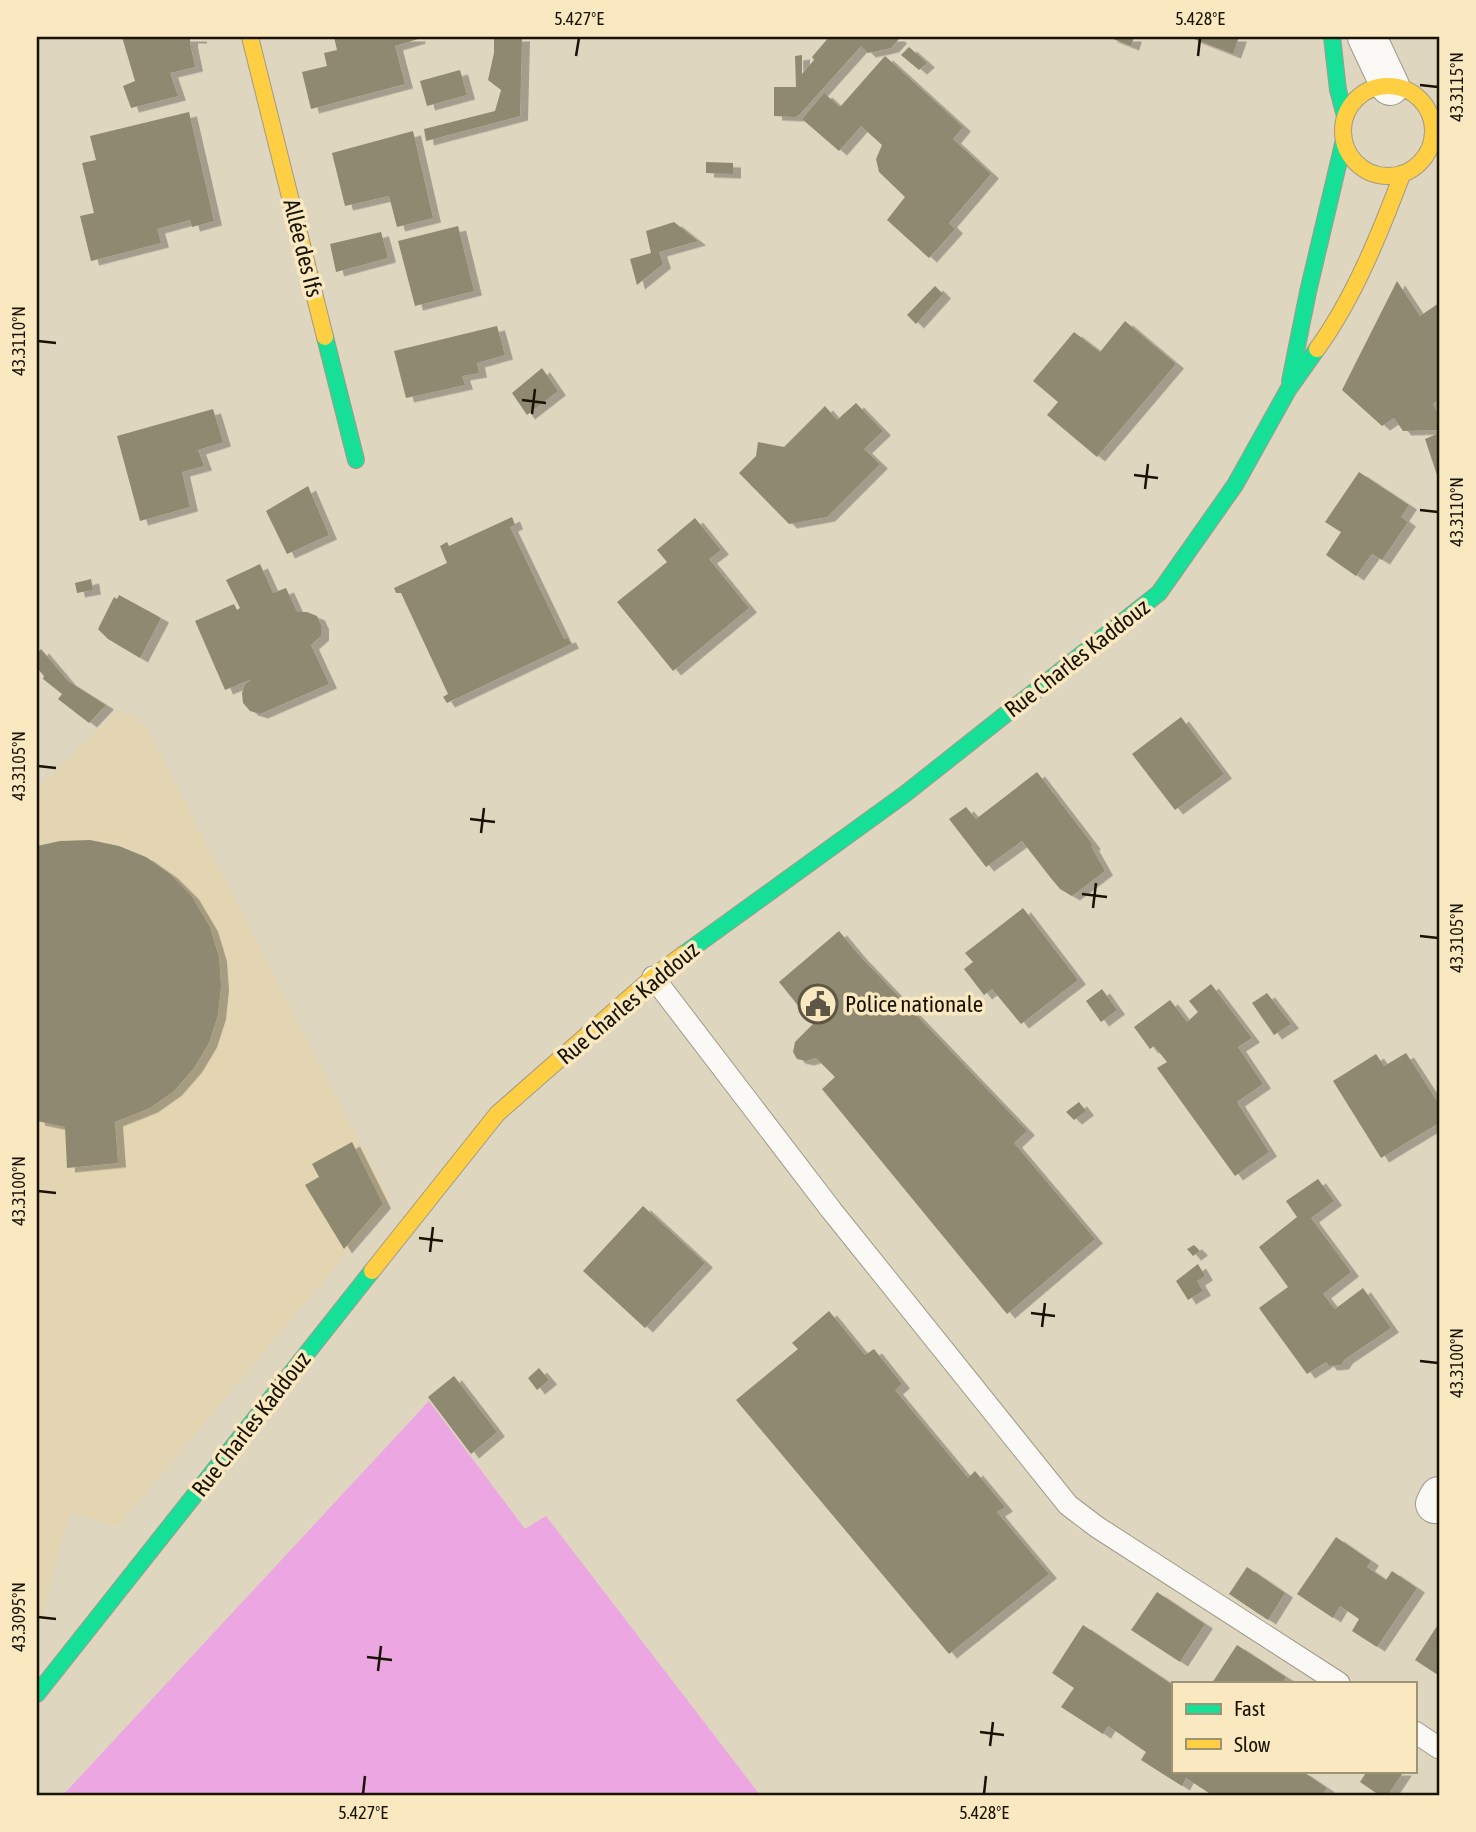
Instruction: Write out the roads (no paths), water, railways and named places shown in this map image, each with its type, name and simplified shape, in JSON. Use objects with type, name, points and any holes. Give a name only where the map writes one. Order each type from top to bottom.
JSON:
[{"type":"street","name":"Allée des Ifs","points":[[250,37],[356,460]]},
{"type":"street","points":[[1332,37],[1338,90],[1345,116]]},
{"type":"street","points":[[1367,37],[1404,92],[1429,111],[1433,127],[1431,156],[1402,174],[1384,177],[1366,172],[1352,160],[1343,144],[1342,129],[1352,103],[1363,93],[1376,88],[1404,92],[1439,99]]},
{"type":"street","name":"Rue Charles Kaddouz","points":[[1288,390],[1299,323],[1329,211],[1343,144]]},
{"type":"street","name":"Rue Charles Kaddouz","points":[[37,1694],[497,1114],[653,977],[905,794],[1159,593],[1235,485],[1288,390],[1331,330],[1381,228],[1402,174]]},
{"type":"lane","points":[[653,977],[832,1211],[1068,1505],[1097,1527],[1337,1682]]},
{"type":"lane","points":[[1416,1733],[1439,1748]]},
{"type":"place","name":"Police nationale","points":[[818,1004]]}]
